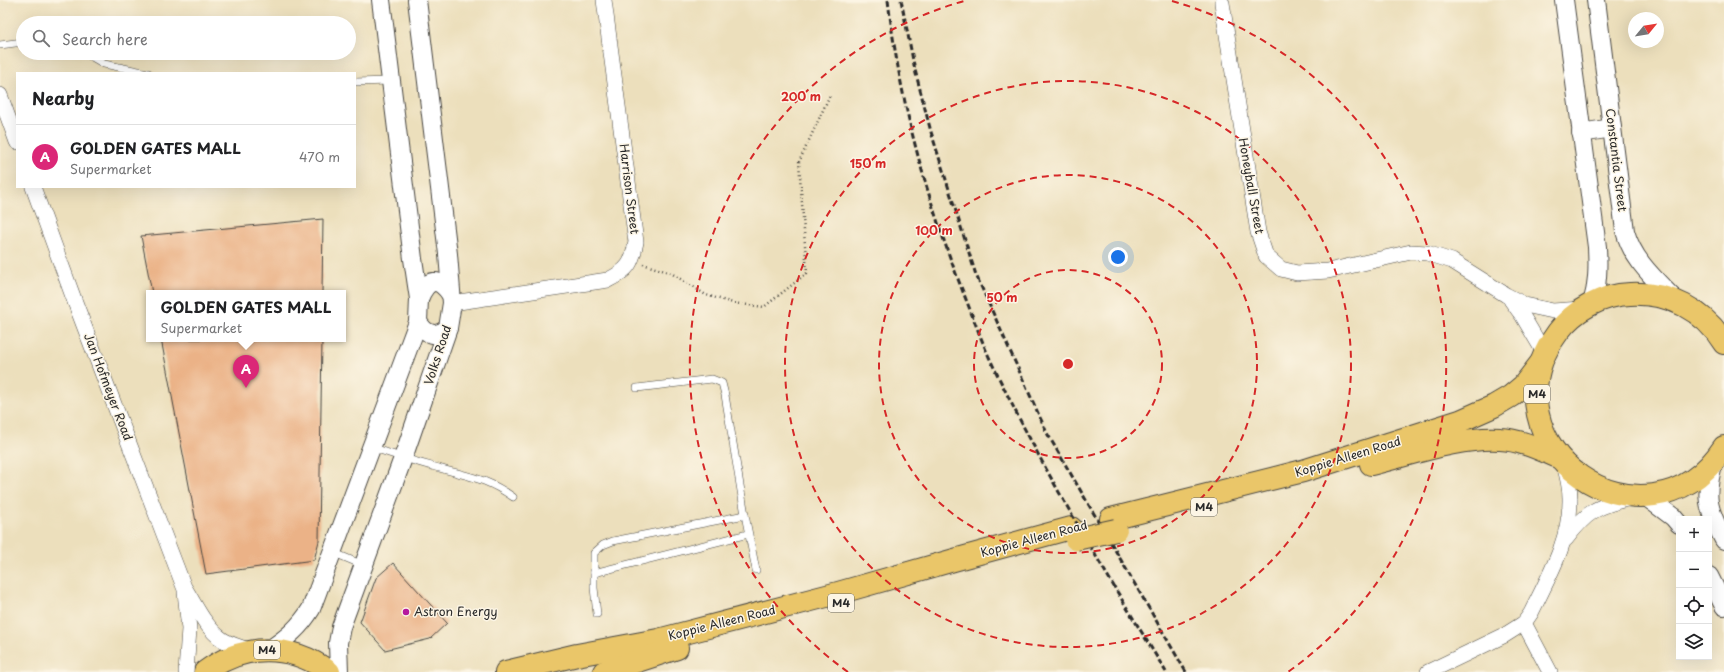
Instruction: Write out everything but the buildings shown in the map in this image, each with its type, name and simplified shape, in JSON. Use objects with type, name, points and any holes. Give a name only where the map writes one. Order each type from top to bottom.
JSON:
[{"type":"main road","name":"M4","points":[[1719,454],[1705,470],[1683,485],[1658,494],[1642,496],[1626,495],[1601,489],[1578,476],[1561,461],[1544,432],[1538,411],[1536,390],[1543,358],[1561,328],[1588,306],[1614,296],[1643,293],[1660,296],[1677,302],[1716,324],[1724,343]]},
{"type":"main road","name":"Koppie Alleen Road","points":[[1113,525],[1303,471],[1460,421],[1494,406],[1511,396],[1523,386],[1543,358]]},
{"type":"main road","name":"Koppie Alleen Road","points":[[506,672],[606,664],[658,640],[838,594],[954,560],[1113,525],[1464,441],[1500,438],[1526,444],[1561,461]]},
{"type":"main road","name":"M4","points":[[205,672],[225,659],[260,650],[285,651],[315,662],[329,672]]},
{"type":"street","points":[[260,650],[292,634],[311,609],[418,322],[419,299],[381,0]]},
{"type":"street","name":"Volks Road","points":[[339,672],[337,658],[341,627],[365,566],[448,328],[452,299],[417,0]]},
{"type":"street","name":"Harrison Street","points":[[604,0],[636,242],[632,260]]},
{"type":"street","points":[[1564,0],[1598,271],[1597,288],[1588,306]]},
{"type":"street","name":"Constantia Street","points":[[1596,0],[1625,231],[1628,243],[1642,266],[1677,302]]},
{"type":"street","name":"Honeyball Street","points":[[1222,3],[1258,232],[1266,256],[1281,269],[1297,273],[1328,271],[1411,252],[1427,253],[1452,261],[1506,295],[1538,309],[1553,311],[1588,306]]},
{"type":"street","points":[[0,95],[16,139]]},
{"type":"street","points":[[1581,133],[1612,128]]},
{"type":"street","name":"Jan Hofmeyer Road","points":[[33,188],[75,302],[184,587],[211,630],[222,639],[233,645],[260,650]]},
{"type":"street","points":[[419,299],[423,290],[432,282],[438,282],[444,285],[452,299],[608,280],[622,273],[632,260]]},
{"type":"street","name":"Honeyball Street","points":[[1506,295],[1522,315],[1543,358]]},
{"type":"street","points":[[418,322],[426,332],[435,335],[442,333],[448,328]]},
{"type":"street","points":[[1719,454],[1708,487],[1708,503],[1715,523],[1724,540]]},
{"type":"street","points":[[1428,672],[1505,635],[1524,623],[1531,613],[1563,543],[1569,516],[1570,497],[1561,461]]},
{"type":"street","points":[[1563,543],[1582,519],[1593,511],[1620,500],[1642,496],[1665,510],[1676,521]]},
{"type":"street","points":[[1712,582],[1724,606]]},
{"type":"street","name":"Jan Hofmeyer Road","points":[[184,587],[189,629],[186,672]]},
{"type":"street","points":[[1524,623],[1550,672]]},
{"type":"lane","points":[[0,45],[16,43]]},
{"type":"lane","points":[[97,60],[104,64],[143,72]]},
{"type":"lane","points":[[356,82],[391,82]]},
{"type":"lane","points":[[637,388],[712,379],[722,383],[734,444],[748,534],[756,570]]},
{"type":"lane","points":[[371,447],[403,458],[476,477],[497,486],[513,497]]},
{"type":"lane","points":[[597,614],[594,553],[603,546],[614,541],[745,515]]},
{"type":"lane","points":[[594,573],[748,534]]},
{"type":"lane","points":[[332,552],[365,566]]},
{"type":"path","points":[[632,260],[671,273],[706,295],[733,303],[764,306],[807,273],[799,162],[830,95]]},
{"type":"railway","points":[[888,0],[900,77],[917,154],[940,229],[983,343],[1029,438],[1073,517],[1166,672]]},
{"type":"railway","points":[[901,0],[915,70],[931,132],[976,275],[1047,433],[1186,672]]},
{"type":"place","name":"GOLDEN GATES MALL","points":[[246,388]]},
{"type":"place","name":"Astron Energy","points":[[406,612]]}]
